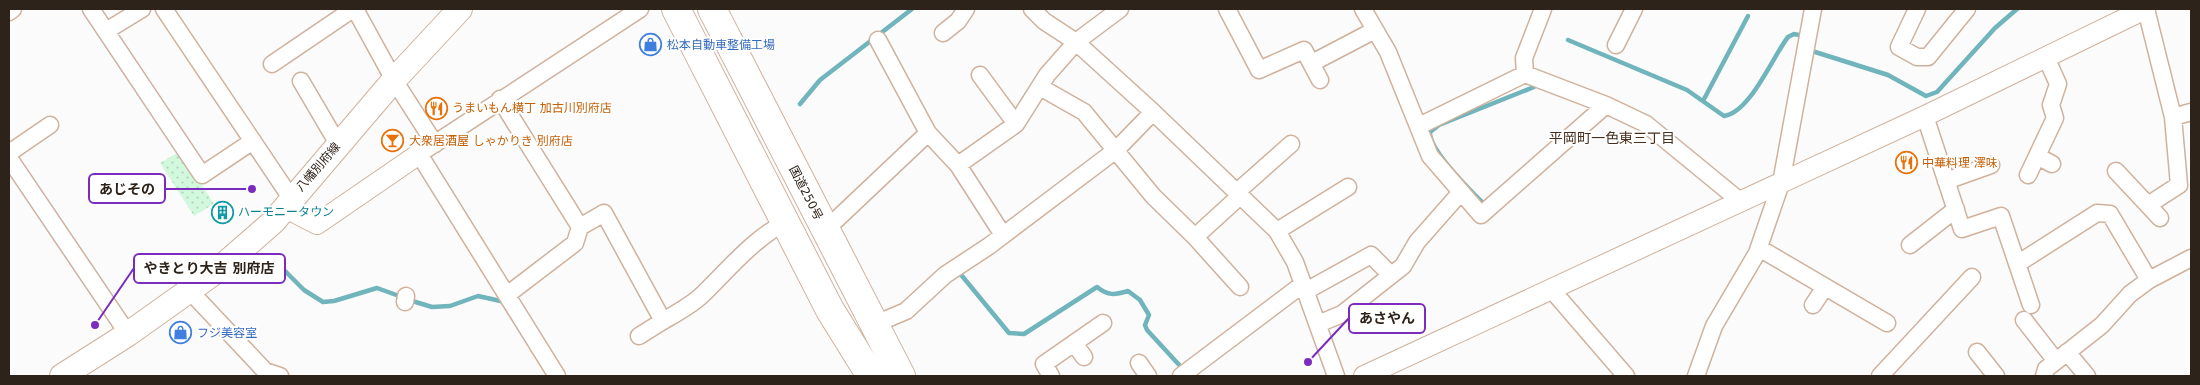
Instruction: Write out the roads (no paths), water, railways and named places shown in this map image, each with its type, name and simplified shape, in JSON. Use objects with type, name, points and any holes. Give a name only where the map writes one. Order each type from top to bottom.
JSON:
[{"type":"highway","points":[[676,9],[830,310],[872,376]]},
{"type":"highway","name":"国道250号","points":[[690,9],[764,131],[901,376]]},
{"type":"highway","name":"国道250号","points":[[712,9],[764,131],[879,376]]},
{"type":"main road","name":"八幡別府線","points":[[62,376],[128,334],[218,270],[288,203],[394,80],[460,9]]},
{"type":"street","points":[[91,9],[202,175],[253,141]]},
{"type":"street","points":[[106,31],[142,9]]},
{"type":"street","points":[[164,9],[253,141],[288,203],[317,224],[500,99],[640,9]]},
{"type":"street","points":[[272,64],[354,9],[394,80],[427,149],[507,295],[557,376]]},
{"type":"street","points":[[1032,9],[1044,20],[1076,42],[1240,193],[1277,231],[1296,262],[1336,376]]},
{"type":"street","points":[[958,165],[1016,124],[1040,86],[1076,42],[1120,9]]},
{"type":"street","points":[[1227,9],[1259,70],[1304,50],[1320,80]]},
{"type":"street","points":[[1363,9],[1388,52],[1430,156],[1481,215],[1606,105]]},
{"type":"street","points":[[1525,74],[1524,58],[1544,9]]},
{"type":"street","points":[[1616,45],[1634,9]]},
{"type":"street","points":[[1696,376],[1714,326],[1759,248],[1782,183],[1813,9]]},
{"type":"street","points":[[1918,9],[1899,47],[1917,57],[1928,57],[1967,9]]},
{"type":"street","points":[[1364,376],[1925,116],[2146,9],[2173,117],[2179,185],[2148,205]]},
{"type":"street","points":[[943,33],[964,19]]},
{"type":"street","points":[[1312,63],[1375,30]]},
{"type":"street","points":[[878,40],[928,133],[958,165],[1003,235]]},
{"type":"street","points":[[2028,175],[2055,118],[2051,105],[2058,84],[2046,57]]},
{"type":"street","points":[[1419,126],[1525,74],[1606,105],[1646,124],[1740,201]]},
{"type":"street","points":[[980,75],[1016,124]]},
{"type":"street","points":[[301,81],[338,144]]},
{"type":"street","points":[[1040,86],[1084,112],[1158,202],[1195,237],[1240,287]]},
{"type":"street","points":[[500,99],[580,227]]},
{"type":"street","points":[[880,322],[906,310],[945,275],[1003,235],[1116,150],[1153,112]]},
{"type":"street","points":[[2173,117],[2191,112]]},
{"type":"street","points":[[1925,116],[1962,229],[2002,216],[2031,305]]},
{"type":"street","points":[[9,153],[50,125]]},
{"type":"street","points":[[836,220],[928,133]]},
{"type":"street","points":[[1195,237],[1291,144]]},
{"type":"street","points":[[2037,156],[2052,164]]},
{"type":"street","points":[[9,158],[128,334]]},
{"type":"street","points":[[1946,181],[1990,165]]},
{"type":"street","points":[[2116,171],[2160,218]]},
{"type":"street","points":[[1277,231],[1326,191],[1348,187]]},
{"type":"street","points":[[1318,324],[1342,314],[1403,266],[1417,242],[1461,192]]},
{"type":"street","points":[[1910,245],[1956,209]]},
{"type":"street","points":[[2017,264],[2098,213],[2110,214],[2150,280]]},
{"type":"street","points":[[507,295],[575,243],[580,227],[604,214],[662,321]]},
{"type":"street","points":[[639,336],[700,297],[754,243],[784,223]]},
{"type":"street","points":[[1759,248],[1825,286],[1872,305],[1888,324]]},
{"type":"street","points":[[1181,376],[1305,288],[1371,254],[1391,275]]},
{"type":"street","points":[[2044,376],[2046,368],[2102,325],[2130,294],[2150,280],[2191,258]]},
{"type":"street","points":[[1880,376],[1894,354],[1942,301],[1972,277]]},
{"type":"street","points":[[1813,305],[1825,286]]},
{"type":"street","points":[[1551,289],[1626,376]]},
{"type":"street","points":[[189,290],[265,371],[280,376]]},
{"type":"street","points":[[2024,320],[2061,357],[2087,376]]},
{"type":"street","points":[[1051,376],[1044,364],[1104,323]]},
{"type":"street","points":[[1074,343],[1084,358]]},
{"type":"street","points":[[1977,352],[1993,375]]},
{"type":"waterway","points":[[800,104],[820,80],[912,9]]},
{"type":"waterway","points":[[1812,51],[1888,75],[1926,96],[1937,92],[1995,28],[2017,9]]},
{"type":"waterway","points":[[1703,101],[1748,16]]},
{"type":"waterway","points":[[1568,40],[1687,90],[1724,116],[1734,113],[1752,95],[1788,37],[1794,34],[1804,36]]},
{"type":"waterway","points":[[1482,202],[1443,159],[1431,140],[1430,132],[1439,125],[1534,87]]},
{"type":"waterway","points":[[273,259],[304,290],[323,302],[334,301],[377,288],[402,297]]},
{"type":"waterway","points":[[958,271],[1009,333],[1024,334],[1097,287],[1112,294],[1128,291],[1140,300],[1149,315],[1145,325],[1147,330],[1182,368]]},
{"type":"waterway","points":[[409,300],[432,307],[450,306],[478,296],[505,302]]},
{"type":"place","name":"松本自動車整備工場","points":[[651,45]]},
{"type":"place","name":"うまいもん横丁 加古川別府店","points":[[436,108]]},
{"type":"place","name":"大衆居酒屋 しゃかりき 別府店","points":[[393,141]]},
{"type":"place","name":"中華料理 澤味","points":[[1906,163]]},
{"type":"place","name":"あじその","points":[[252,189]]},
{"type":"place","name":"ハーモニータウン","points":[[222,212]]},
{"type":"place","name":"やきとり大吉 別府店","points":[[95,325]]},
{"type":"place","name":"フジ美容室","points":[[181,333]]},
{"type":"place","name":"あさやん","points":[[1308,362]]},
{"type":"district","name":"平岡町一色東三丁目","points":[[1612,138]]}]
